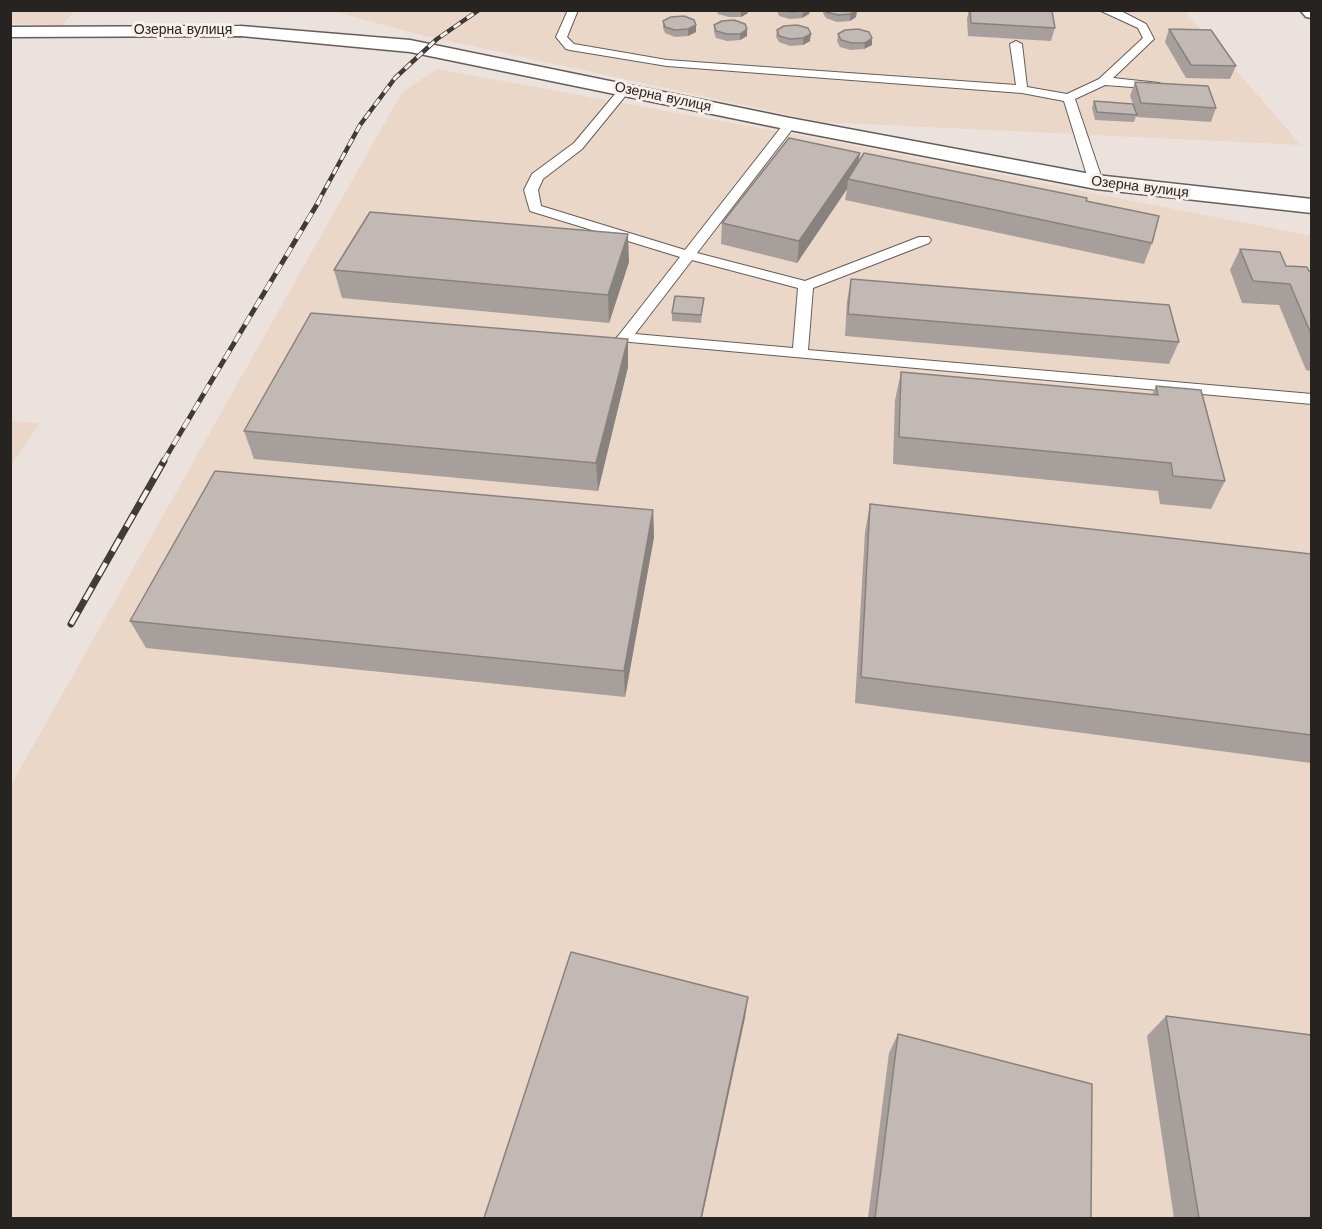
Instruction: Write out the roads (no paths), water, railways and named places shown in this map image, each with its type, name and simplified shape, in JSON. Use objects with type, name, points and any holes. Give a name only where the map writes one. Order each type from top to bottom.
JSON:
[{"type":"street","name":"Озерна вулиця","points":[[10,32],[112,29],[241,30],[425,49],[790,124],[1096,182],[1311,206]]},
{"type":"lane","points":[[573,10],[561,37],[570,47],[667,63],[1022,89],[1070,98],[1103,81],[1149,39],[1142,26],[1116,13],[1104,10]]},
{"type":"lane","points":[[1016,44],[1022,89]]},
{"type":"lane","points":[[1103,81],[1173,87]]},
{"type":"lane","points":[[625,89],[578,146],[537,177],[531,190],[535,207],[688,255],[806,286],[924,240]]},
{"type":"lane","points":[[1070,98],[1096,182]]},
{"type":"lane","points":[[790,124],[624,338],[1311,399]]},
{"type":"lane","points":[[800,354],[806,286]]},
{"type":"railway","points":[[318,202],[360,125],[395,78],[437,39],[479,10]]},
{"type":"railway","points":[[163,462],[319,201]]},
{"type":"railway","points":[[71,624],[164,461]]}]
